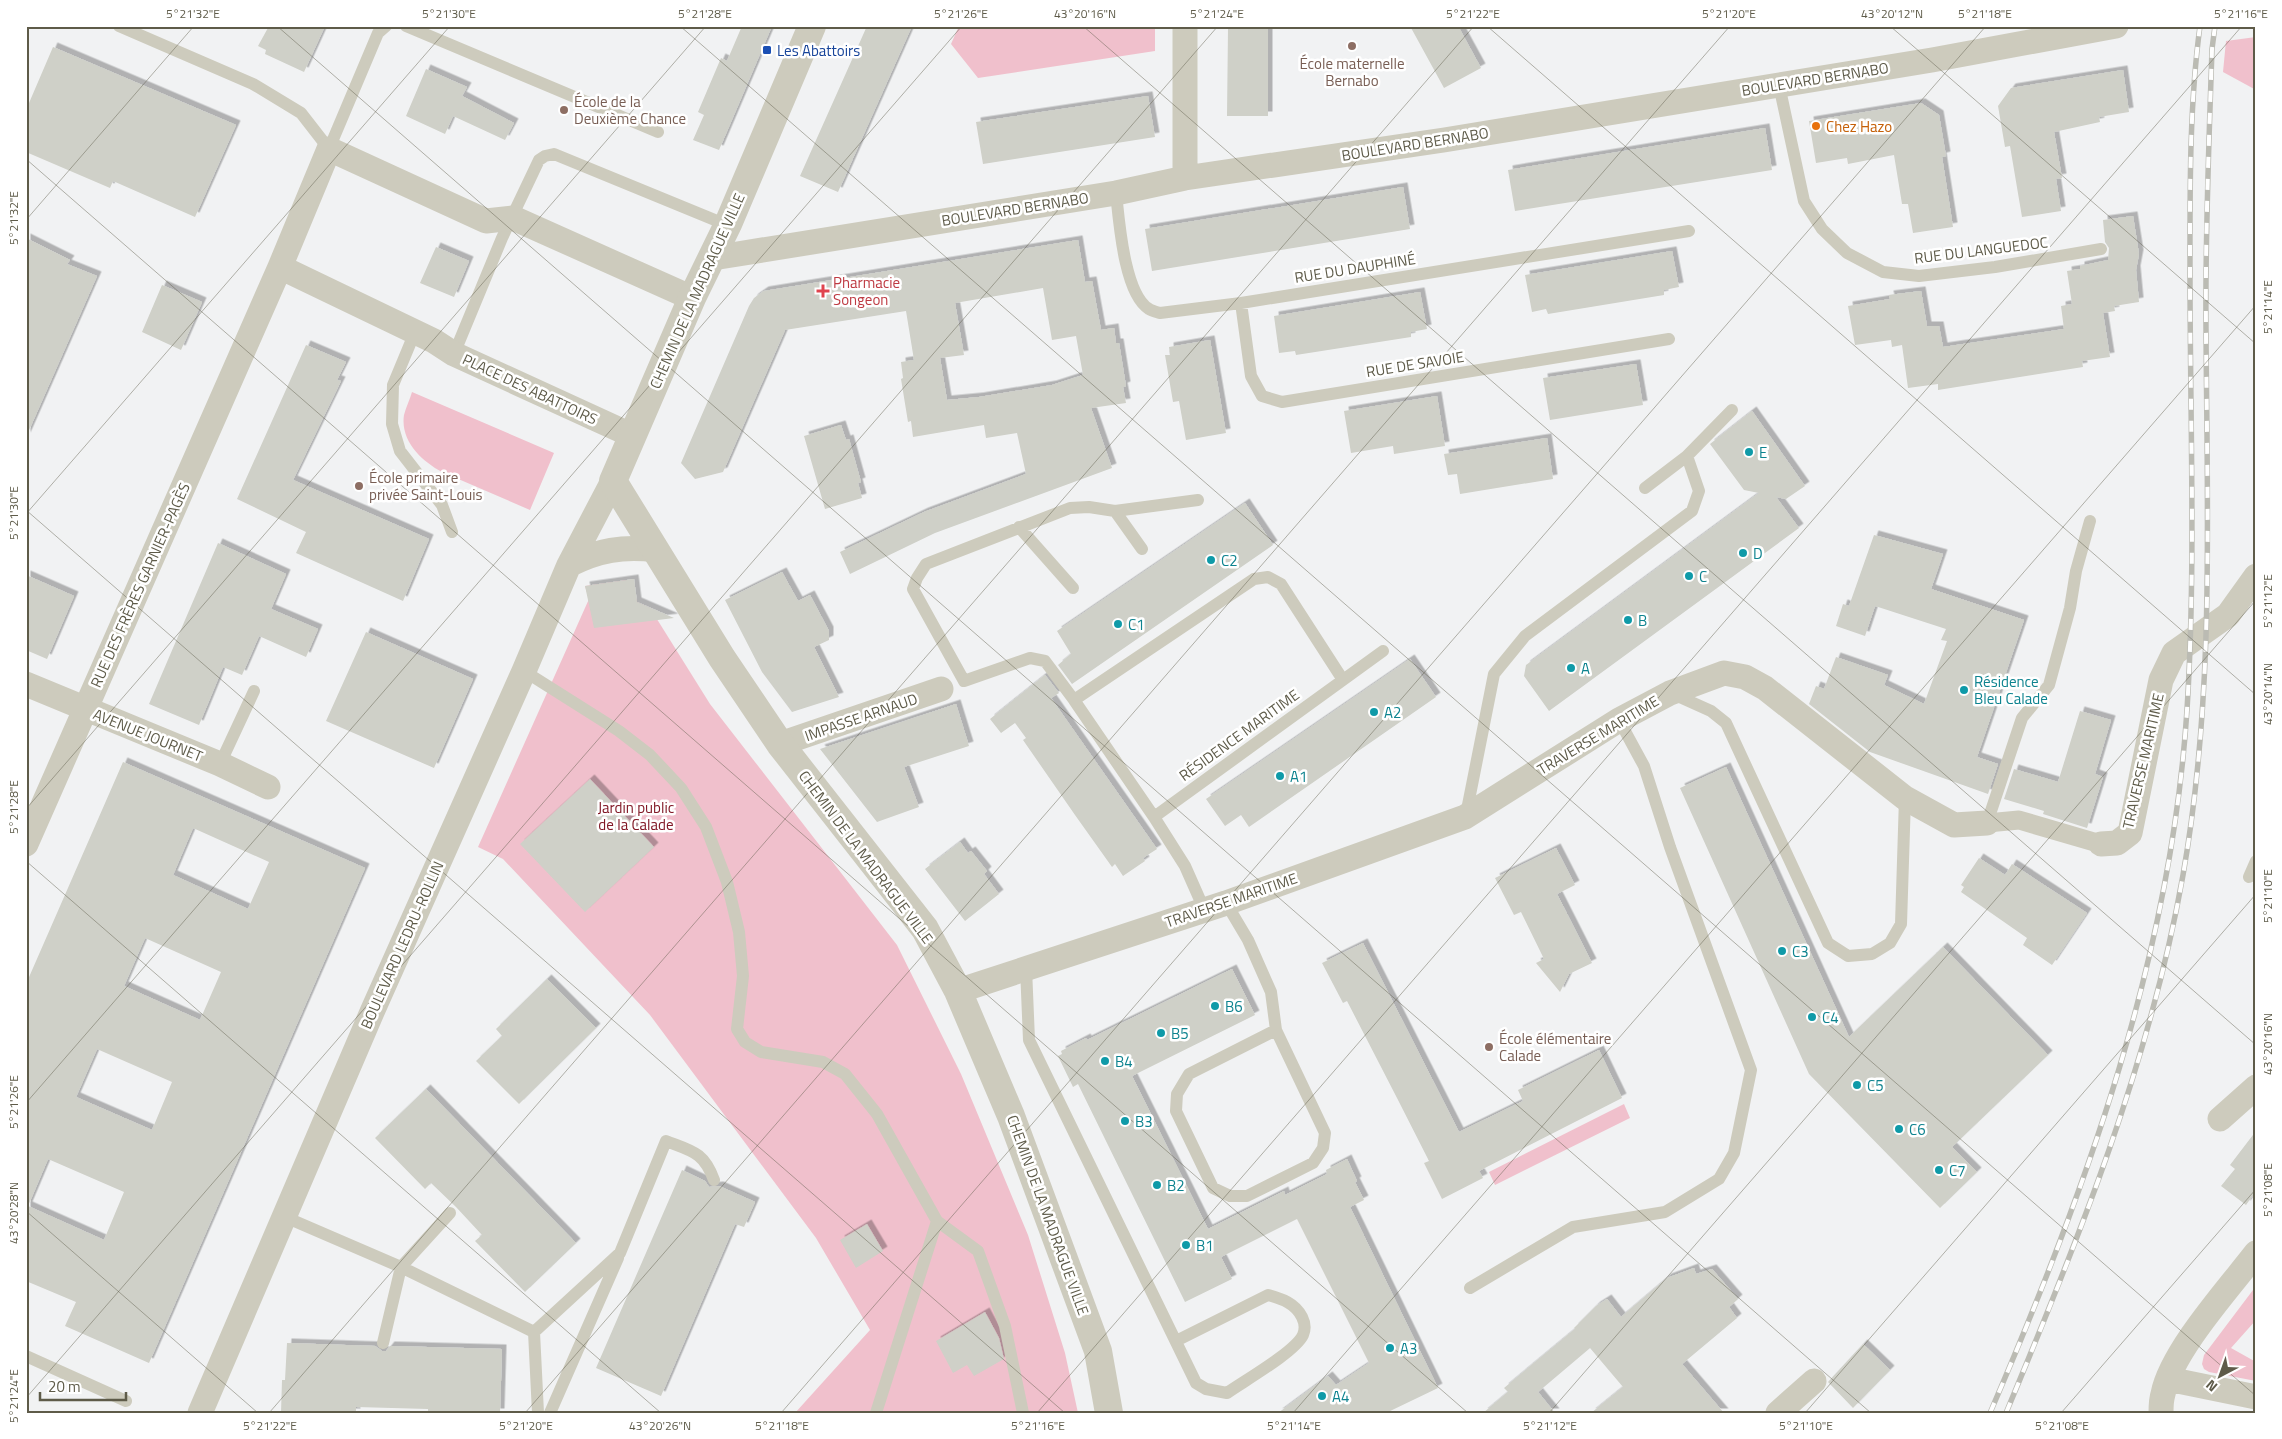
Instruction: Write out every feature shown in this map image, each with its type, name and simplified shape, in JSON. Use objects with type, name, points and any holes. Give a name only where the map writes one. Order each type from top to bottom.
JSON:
[{"type":"street","name":"CHEMIN DE LA MADRAGUE VILLE","points":[[812,26],[713,258],[692,298],[678,334],[612,481],[722,658],[780,744],[925,929],[958,991],[1011,1116],[1098,1351],[1109,1413]]},
{"type":"street","points":[[1185,26],[1185,178]]},
{"type":"street","name":"BOULEVARD BERNABO","points":[[713,258],[1116,193],[1185,178],[1444,140],[1947,58],[2116,26]]},
{"type":"street","points":[[328,149],[486,221],[513,218],[692,298]]},
{"type":"street","name":"RUE DES FRÈRES GARNIER-PAGÈS","points":[[26,844],[280,267],[328,149]]},
{"type":"street","points":[[280,267],[434,341],[454,354]]},
{"type":"street","name":"PLACE DES ABATTOIRS","points":[[454,354],[632,435]]},
{"type":"street","name":"BOULEVARD LEDRU-ROLLIN","points":[[200,1413],[376,1003],[524,671],[569,565],[612,481]]},
{"type":"street","points":[[569,565],[588,555],[629,547],[656,550]]},
{"type":"street","name":"TRAVERSE MARITIME","points":[[958,991],[1215,906],[1465,817],[1619,720],[1670,693],[1724,673],[1745,677],[1765,688],[1905,798],[1954,825],[2019,820],[2101,844],[2117,843],[2130,833],[2161,680],[2174,653],[2228,615],[2256,576]]},
{"type":"street","name":"AVENUE JOURNET","points":[[26,684],[220,764],[268,787]]},
{"type":"street","name":"IMPASSE ARNAUD","points":[[780,744],[953,685]]},
{"type":"street","points":[[2220,1119],[2256,1087]]},
{"type":"street","points":[[2161,1413],[2163,1393],[2184,1348],[2256,1253]]},
{"type":"street","points":[[2168,1379],[2256,1397]]},
{"type":"street","points":[[1778,1413],[1814,1381]]},
{"type":"lane","points":[[119,26],[143,31],[253,84],[301,113],[328,149],[378,33],[386,26]]},
{"type":"lane","points":[[406,26],[658,132]]},
{"type":"lane","name":"RUE DU LANGUEDOC","points":[[1779,85],[1804,201],[1822,229],[1847,253],[1882,272],[1919,276],[1995,267],[2101,249]]},
{"type":"lane","name":"PLACE DES ABATTOIRS","points":[[454,354],[502,238],[539,160],[545,156],[554,154],[727,226]]},
{"type":"lane","name":"RUE DU DAUPHINÉ","points":[[1116,193],[1127,268],[1135,291],[1148,308],[1160,313],[1241,303],[1689,231]]},
{"type":"lane","name":"RUE DE SAVOIE","points":[[1241,303],[1251,376],[1262,396],[1282,402],[1669,339]]},
{"type":"lane","points":[[415,332],[393,385],[392,424],[400,451],[442,505],[452,532]]},
{"type":"lane","points":[[1645,488],[1687,456],[1732,410]]},
{"type":"lane","points":[[1465,817],[1494,674],[1525,636],[1692,511],[1699,491],[1687,456]]},
{"type":"lane","points":[[1198,500],[1115,511],[1089,507],[1070,508],[926,564],[917,578],[913,589],[953,685],[1030,658],[1044,661],[1074,700],[1185,866],[1215,906],[1248,940],[1272,992],[1276,1030],[1324,1133],[1323,1148],[1313,1162],[1288,1175],[1247,1196],[1230,1196],[1213,1188],[1176,1111],[1177,1094],[1189,1074],[1276,1030]]},
{"type":"lane","points":[[1115,511],[1142,549]]},
{"type":"lane","points":[[1987,823],[2022,718],[2049,685],[2070,608],[2076,571],[2090,521]]},
{"type":"lane","points":[[1018,527],[1073,588]]},
{"type":"lane","points":[[1074,700],[1254,579],[1268,577],[1281,584],[1344,680]]},
{"type":"lane","name":"RÉSIDENCE MARITIME","points":[[1154,817],[1383,651]]},
{"type":"lane","points":[[524,671],[619,731],[650,755],[681,788],[706,827],[727,882],[737,923],[742,976],[737,1029],[744,1042],[761,1052],[823,1062],[845,1074],[877,1114],[937,1221],[978,1250],[1005,1326],[1023,1413]]},
{"type":"lane","points":[[220,764],[254,692]]},
{"type":"lane","points":[[1670,693],[1711,711],[1726,724],[1828,943],[1848,956],[1872,954],[1890,943],[1901,924],[1905,798]]},
{"type":"lane","points":[[1470,1288],[1573,1228],[1665,1212],[1719,1179],[1734,1154],[1751,1070],[1670,847],[1644,766],[1619,720]]},
{"type":"lane","points":[[2249,877],[2256,861]]},
{"type":"lane","points":[[1026,968],[1029,1040],[1196,1382],[1206,1389],[1227,1392],[1294,1346],[1303,1335],[1305,1325],[1298,1309],[1285,1300],[1268,1295],[1176,1341]]},
{"type":"lane","points":[[550,1413],[620,1253],[666,1141],[698,1153],[709,1165],[714,1180]]},
{"type":"lane","points":[[384,1343],[401,1267],[450,1213]]},
{"type":"lane","points":[[285,1216],[401,1267],[534,1332]]},
{"type":"lane","points":[[876,1413],[937,1221]]},
{"type":"lane","points":[[534,1332],[620,1253]]},
{"type":"lane","points":[[534,1332],[538,1413]]},
{"type":"lane","points":[[26,1356],[126,1401]]},
{"type":"green space","points":[[959,26],[1155,26],[1155,51],[978,78],[951,44]]},
{"type":"green space","points":[[2256,37],[2256,90],[2223,72],[2226,41]]},
{"type":"green space","points":[[412,392],[554,453],[530,510],[442,472],[420,456],[409,442],[405,433],[404,415]]},
{"type":"green space","name":"Jardin public de la Calade","points":[[627,580],[632,581],[637,602],[650,608],[710,704],[897,945],[961,1074],[1028,1235],[1065,1353],[1078,1413],[795,1413],[870,1330],[816,1238],[650,1015],[503,859],[478,847],[589,599],[585,586]]},
{"type":"green space","points":[[1624,1104],[1630,1118],[1495,1185],[1489,1172]]},
{"type":"green space","points":[[2256,1286],[2256,1320],[2231,1348],[2256,1362],[2256,1381],[2209,1372],[2204,1369],[2202,1364],[2204,1355]]},
{"type":"building","points":[[269,26],[325,26],[304,72],[265,54],[266,50],[258,46]]},
{"type":"building","points":[[742,26],[772,26],[719,150],[693,140],[704,115],[698,112],[721,58],[727,61]]},
{"type":"building","points":[[867,26],[912,26],[838,192],[800,176]]},
{"type":"building","points":[[1410,26],[1458,26],[1481,68],[1444,88]]},
{"type":"building","points":[[1228,28],[1268,28],[1268,116],[1227,116]]},
{"type":"building","points":[[53,47],[236,125],[195,217],[113,181],[110,188],[26,152],[26,110]]},
{"type":"building","points":[[426,69],[467,87],[462,96],[514,123],[505,140],[453,116],[445,134],[406,116]]},
{"type":"building","points":[[2123,70],[2129,112],[2099,117],[2100,122],[2054,132],[2062,178],[2056,179],[2061,211],[2022,217],[2010,146],[2005,147],[1998,106],[2011,88]]},
{"type":"building","points":[[1148,96],[1155,137],[983,164],[976,122]]},
{"type":"building","points":[[1921,103],[1939,115],[1946,156],[1942,157],[1953,227],[1913,233],[1908,204],[1902,204],[1894,155],[1848,164],[1847,158],[1816,163],[1809,121]]},
{"type":"building","points":[[1765,128],[1772,170],[1515,211],[1508,170]]},
{"type":"building","points":[[1403,187],[1410,229],[1152,271],[1145,229]]},
{"type":"building","points":[[2133,216],[2139,254],[2136,270],[2139,302],[2114,306],[2115,311],[2103,313],[2110,357],[2082,361],[2083,367],[1938,390],[1938,384],[1908,388],[1902,345],[1892,347],[1891,340],[1855,345],[1848,306],[1890,299],[1889,295],[1921,291],[1927,326],[1939,326],[1943,347],[2064,329],[2061,306],[2072,304],[2067,271],[2108,260],[2109,248],[2105,242],[2103,220]]},
{"type":"building","points":[[26,238],[70,260],[67,264],[97,276],[26,437]]},
{"type":"building","points":[[1078,240],[1085,282],[1092,281],[1101,330],[1114,328],[1116,343],[1119,343],[1126,386],[1123,387],[1126,403],[1091,408],[1112,468],[935,533],[850,574],[840,552],[924,512],[1026,474],[1017,433],[986,438],[984,425],[913,437],[911,421],[908,422],[901,379],[903,378],[901,362],[914,360],[906,311],[785,330],[723,472],[695,479],[681,463],[749,306],[754,298],[764,291]],"holes":[[[1043,288],[1052,340],[1076,336],[1083,375],[1052,385],[979,397],[947,400],[940,358],[964,355],[955,303]]]},
{"type":"building","points":[[436,247],[469,261],[454,297],[420,283]]},
{"type":"building","points":[[1672,251],[1679,287],[1664,290],[1664,295],[1548,314],[1546,309],[1532,312],[1525,275]]},
{"type":"building","points":[[162,285],[202,302],[181,350],[142,332]]},
{"type":"building","points":[[1420,292],[1427,329],[1411,332],[1411,337],[1296,355],[1295,351],[1279,353],[1274,316]]},
{"type":"building","points":[[1210,340],[1226,433],[1186,440],[1179,401],[1173,402],[1165,355],[1170,355],[1169,347]]},
{"type":"building","points":[[306,345],[346,362],[337,380],[341,381],[293,480],[429,539],[403,601],[296,553],[306,532],[237,499]]},
{"type":"building","points":[[1636,364],[1643,405],[1550,420],[1543,378]]},
{"type":"building","points":[[1437,396],[1445,446],[1394,454],[1393,446],[1351,453],[1344,411]]},
{"type":"building","points":[[1752,411],[1805,486],[1786,499],[1776,497],[1799,528],[1549,711],[1524,676],[1526,665],[1759,493],[1744,490],[1710,444]]},
{"type":"building","points":[[841,425],[846,440],[849,439],[861,482],[858,483],[862,498],[825,509],[804,436]]},
{"type":"building","points":[[1547,438],[1553,479],[1460,494],[1457,474],[1448,475],[1444,454]]},
{"type":"building","points":[[1245,503],[1273,545],[1072,684],[1058,665],[1071,654],[1057,631]]},
{"type":"building","points":[[1874,535],[1943,554],[1931,589],[2024,620],[1977,757],[1998,764],[1988,794],[1870,752],[1809,704],[1816,686],[1824,689],[1836,657],[1888,675],[1884,685],[1924,704],[1947,641],[1941,640],[1946,629],[1875,606],[1865,636],[1836,626],[1843,604],[1849,606]]},
{"type":"building","points":[[218,543],[286,574],[271,609],[318,629],[306,657],[259,636],[242,675],[223,667],[199,725],[149,704]]},
{"type":"building","points":[[782,572],[798,601],[810,595],[829,631],[829,640],[814,647],[839,697],[792,712],[762,672],[725,600]]},
{"type":"building","points":[[26,575],[74,596],[47,659],[26,650]]},
{"type":"building","points":[[634,579],[637,602],[674,618],[594,628],[585,586]]},
{"type":"building","points":[[366,632],[473,679],[434,768],[326,721]]},
{"type":"building","points":[[1410,659],[1436,697],[1249,827],[1241,815],[1225,826],[1206,799]]},
{"type":"building","points":[[1045,675],[1059,693],[1051,698],[1157,849],[1143,858],[1145,861],[1123,876],[1115,864],[1112,867],[1075,815],[1023,740],[1026,738],[1015,723],[1001,733],[990,719]]},
{"type":"building","points":[[956,704],[969,746],[904,767],[919,807],[877,822],[820,749]]},
{"type":"building","points":[[2080,711],[2111,720],[2095,774],[2103,777],[2087,828],[2043,814],[2044,811],[2004,799],[2014,769],[2058,782]]},
{"type":"building","points":[[123,762],[365,868],[149,1363],[65,1326],[76,1302],[26,1281],[26,984]],"holes":[[[193,828],[269,862],[248,909],[173,875]],[[145,938],[221,972],[200,1020],[124,986]],[[97,1049],[172,1082],[152,1130],[76,1097]],[[48,1159],[124,1192],[104,1240],[28,1206]]]},
{"type":"building","points":[[1726,767],[1849,1037],[1943,947],[2048,1055],[1952,1147],[1977,1172],[1940,1208],[1809,1074],[1680,788]]},
{"type":"building","points":[[590,779],[654,847],[585,912],[520,844]]},
{"type":"building","points":[[960,842],[968,853],[971,851],[987,871],[984,874],[999,894],[965,921],[925,869]]},
{"type":"building","points":[[1556,848],[1575,885],[1557,894],[1592,963],[1569,974],[1560,992],[1536,963],[1544,959],[1521,912],[1514,915],[1495,878]]},
{"type":"building","points":[[1979,858],[2005,875],[2012,864],[2087,913],[2052,965],[2023,945],[2027,938],[1961,892],[1964,887],[1961,885]]},
{"type":"building","points":[[1363,943],[1459,1132],[1523,1101],[1518,1090],[1599,1050],[1622,1098],[1479,1171],[1483,1178],[1442,1199],[1424,1163],[1429,1161],[1397,1098],[1347,1001],[1343,1003],[1322,963]]},
{"type":"building","points":[[1232,969],[1255,1015],[1132,1076],[1208,1229],[1284,1191],[1285,1195],[1327,1174],[1326,1170],[1347,1159],[1364,1200],[1350,1207],[1438,1388],[1386,1413],[1278,1413],[1328,1376],[1336,1385],[1369,1363],[1297,1219],[1221,1257],[1232,1279],[1185,1302],[1078,1084],[1073,1087],[1058,1056],[1062,1054],[1061,1051],[1086,1038],[1087,1040]]},
{"type":"building","points":[[547,979],[596,1028],[519,1104],[476,1061],[502,1036],[496,1029]]},
{"type":"building","points":[[426,1089],[576,1243],[525,1292],[475,1241],[482,1235],[456,1207],[431,1183],[425,1189],[375,1138]]},
{"type":"building","points":[[2256,1131],[2256,1191],[2246,1205],[2221,1186],[2235,1169],[2230,1165]]},
{"type":"building","points":[[682,1170],[705,1181],[709,1187],[719,1186],[755,1202],[744,1227],[735,1224],[661,1396],[596,1368]]},
{"type":"building","points":[[867,1224],[883,1251],[856,1268],[840,1240]]},
{"type":"building","points":[[1694,1268],[1696,1274],[1712,1269],[1738,1299],[1729,1307],[1737,1318],[1682,1364],[1724,1413],[1591,1413],[1623,1387],[1590,1348],[1538,1392],[1555,1413],[1483,1413],[1508,1392],[1504,1388],[1575,1329],[1596,1306],[1607,1299],[1621,1317],[1667,1278]]},
{"type":"building","points":[[985,1312],[999,1338],[1004,1359],[974,1376],[967,1365],[953,1373],[936,1341]]},
{"type":"building","points":[[287,1343],[375,1346],[382,1351],[386,1351],[390,1346],[502,1349],[500,1413],[428,1413],[428,1409],[356,1407],[356,1413],[281,1413],[282,1380],[285,1380]]},
{"type":"building","points":[[1863,1344],[1890,1370],[1853,1408],[1828,1382]]},
{"type":"railway","points":[[1990,1413],[2059,1243],[2091,1157],[2119,1069],[2143,981],[2163,892],[2178,802],[2190,656],[2192,492],[2190,182],[2192,119],[2200,26]]},
{"type":"railway","points":[[2006,1413],[2060,1281],[2110,1148],[2152,1013],[2169,945],[2183,875],[2193,807],[2205,671],[2208,534],[2206,259],[2212,49],[2215,26]]},
{"type":"place","name":"École maternelle Bernabo","points":[[1352,46]]},
{"type":"place","name":"Les Abattoirs","points":[[767,50]]},
{"type":"place","name":"École de la Deuxième Chance","points":[[564,110]]},
{"type":"place","name":"Chez Hazo","points":[[1816,126]]},
{"type":"place","name":"Pharmacie Songeon","points":[[823,291]]},
{"type":"place","name":"E","points":[[1749,452]]},
{"type":"place","name":"École primaire privée Saint-Louis","points":[[359,486]]},
{"type":"place","name":"D","points":[[1743,553]]},
{"type":"place","name":"C2","points":[[1211,560]]},
{"type":"place","name":"C","points":[[1689,576]]},
{"type":"place","name":"B","points":[[1628,620]]},
{"type":"place","name":"C1","points":[[1118,624]]},
{"type":"place","name":"A","points":[[1571,668]]},
{"type":"place","name":"Résidence Bleu Calade","points":[[1964,690]]},
{"type":"place","name":"A2","points":[[1374,712]]},
{"type":"place","name":"A1","points":[[1280,776]]},
{"type":"place","name":"C3","points":[[1782,951]]},
{"type":"place","name":"B6","points":[[1215,1006]]},
{"type":"place","name":"C4","points":[[1812,1017]]},
{"type":"place","name":"B5","points":[[1161,1033]]},
{"type":"place","name":"École élémentaire Calade","points":[[1489,1047]]},
{"type":"place","name":"B4","points":[[1105,1061]]},
{"type":"place","name":"C5","points":[[1857,1085]]},
{"type":"place","name":"B3","points":[[1125,1121]]},
{"type":"place","name":"C6","points":[[1899,1129]]},
{"type":"place","name":"C7","points":[[1939,1170]]},
{"type":"place","name":"B2","points":[[1157,1185]]},
{"type":"place","name":"B1","points":[[1186,1245]]},
{"type":"place","name":"A3","points":[[1390,1348]]},
{"type":"place","name":"A4","points":[[1322,1396]]}]
